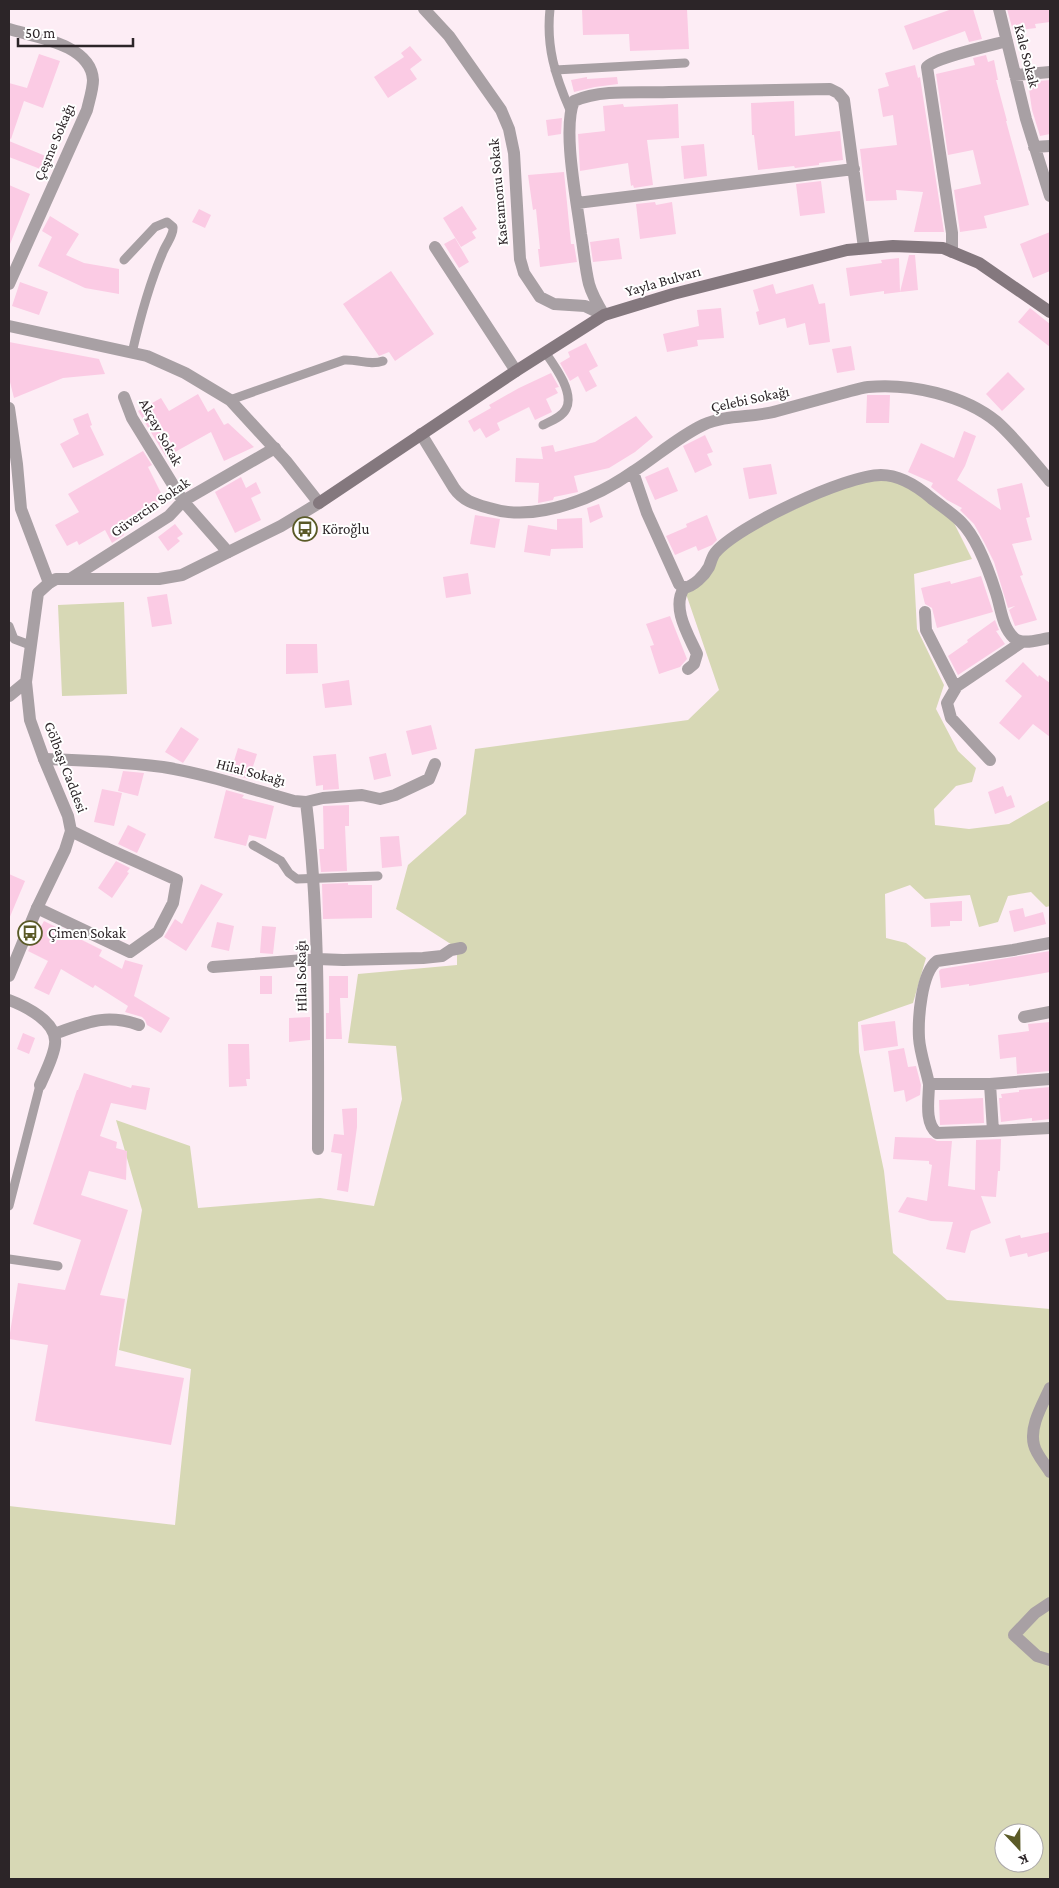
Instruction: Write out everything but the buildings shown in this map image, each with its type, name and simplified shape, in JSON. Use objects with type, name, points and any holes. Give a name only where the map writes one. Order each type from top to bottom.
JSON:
[{"type":"main road","name":"Yayla Bulvarı","points":[[319,503],[516,371],[604,315],[716,283],[847,250],[893,246],[943,248],[979,263],[1050,312]]},
{"type":"street","name":"Kastamonu Sokak","points":[[424,9],[449,36],[501,110],[510,129],[514,153],[520,259],[524,273],[540,297],[554,304],[585,306],[604,315]]},
{"type":"street","name":"Kale Sokak","points":[[999,9],[1034,147],[1050,196]]},
{"type":"street","name":"Çeşme Sokağı","points":[[9,284],[87,110],[93,81],[91,69],[84,58],[69,48],[46,39],[10,32]]},
{"type":"street","points":[[952,252],[952,233],[927,68],[932,62],[1007,41]]},
{"type":"street","points":[[1015,75],[1050,72]]},
{"type":"street","points":[[604,315],[594,298],[589,282],[569,134],[570,110],[574,101],[581,98],[608,94],[830,89],[838,93],[844,100],[864,248]]},
{"type":"street","points":[[1034,147],[1050,146]]},
{"type":"street","points":[[577,203],[854,169]]},
{"type":"street","points":[[434,247],[516,371]]},
{"type":"street","points":[[9,326],[147,356],[186,373],[230,400],[275,448],[319,503],[281,526],[182,575],[159,579],[56,579],[49,583],[21,509],[18,464],[9,408]]},
{"type":"street","name":"Çelebi Sokağı","points":[[421,434],[459,495],[468,502],[502,512],[518,514],[562,507],[588,499],[633,472],[681,437],[712,422],[771,413],[868,387],[876,387],[934,392],[982,412],[1008,433],[1050,481]]},
{"type":"street","name":"Akçay Sokak","points":[[124,397],[132,418],[183,501],[228,552]]},
{"type":"street","name":"Güvercin Sokak","points":[[70,579],[169,516],[183,501],[275,448]]},
{"type":"street","points":[[633,472],[647,513],[679,584],[684,588]]},
{"type":"street","points":[[688,669],[694,664],[697,654],[685,628],[680,610],[680,594],[684,588],[696,583],[708,569],[714,554],[747,527],[768,516],[820,493],[870,476],[883,475],[898,478],[921,489],[962,523],[970,534],[983,561],[996,593],[1004,625],[1014,639],[1022,642]]},
{"type":"street","name":"Gölbaşı Caddesi","points":[[9,976],[37,908],[65,850],[71,831],[68,816],[30,720],[26,682],[38,593],[49,583]]},
{"type":"street","points":[[925,612],[926,630],[956,687]]},
{"type":"street","points":[[990,760],[951,718],[947,702],[956,687],[1022,642],[1050,638]]},
{"type":"street","points":[[9,696],[26,682]]},
{"type":"street","name":"Hilal Sokağı","points":[[44,759],[102,761],[164,768],[294,801],[306,802],[323,798],[362,794],[380,799],[395,795],[429,779],[435,764]]},
{"type":"street","name":"Hİlal Sokağı","points":[[306,802],[314,879],[318,959],[318,1149]]},
{"type":"street","points":[[37,908],[130,952],[158,932],[173,903],[177,880],[71,831]]},
{"type":"street","points":[[1050,943],[936,961],[931,965],[922,994],[919,1039],[930,1084],[930,1122],[932,1129],[937,1133],[1050,1128]]},
{"type":"street","points":[[213,967],[318,959],[423,958],[442,956],[451,950],[461,948]]},
{"type":"street","points":[[9,1000],[36,1015],[46,1023],[54,1034],[55,1044],[40,1085]]},
{"type":"street","points":[[1024,1017],[1050,1012]]},
{"type":"street","points":[[54,1034],[104,1018],[124,1020],[139,1025]]},
{"type":"street","points":[[930,1084],[990,1084],[1050,1079]]},
{"type":"street","points":[[990,1084],[993,1132]]},
{"type":"street","points":[[1050,1388],[1033,1435],[1034,1446],[1050,1472]]},
{"type":"street","points":[[1050,1603],[1014,1634],[1037,1656],[1050,1660]]},
{"type":"lane","points":[[550,9],[548,30],[555,70],[570,110]]},
{"type":"lane","points":[[555,70],[685,63]]},
{"type":"lane","points":[[124,260],[155,227],[167,222],[173,227],[172,234],[167,241],[153,275],[132,353]]},
{"type":"lane","points":[[544,425],[566,410],[568,402],[568,394],[559,373],[546,352]]},
{"type":"lane","points":[[230,400],[344,360],[354,359],[375,364],[383,361]]},
{"type":"lane","points":[[9,626],[14,639],[30,644]]},
{"type":"lane","points":[[253,846],[281,860],[289,873],[297,879],[378,876]]},
{"type":"lane","points":[[9,1206],[40,1085]]},
{"type":"lane","points":[[9,1259],[58,1266]]},
{"type":"green space","points":[[898,478],[948,511],[972,559],[914,574],[917,629],[944,685],[936,709],[958,751],[976,768],[972,782],[956,786],[934,809],[935,825],[969,829],[1009,824],[1050,800],[1050,906],[1046,907],[1031,892],[1008,896],[998,922],[979,927],[970,895],[925,899],[910,885],[885,894],[886,938],[906,943],[926,958],[913,1003],[858,1022],[859,1052],[884,1171],[893,1253],[947,1300],[1050,1309],[1050,1879],[9,1879],[9,1506],[175,1525],[191,1369],[119,1350],[142,1210],[116,1120],[190,1146],[198,1208],[320,1198],[374,1206],[402,1099],[396,1046],[348,1043],[358,974],[457,965],[457,948],[396,909],[408,865],[466,814],[475,749],[688,720],[719,690],[684,588],[730,540],[858,479]]},
{"type":"green space","points":[[124,602],[127,694],[62,696],[58,605]]},
{"type":"place","name":"Köroğlu","points":[[305,529]]},
{"type":"place","name":"Çimen Sokak","points":[[30,933]]}]
